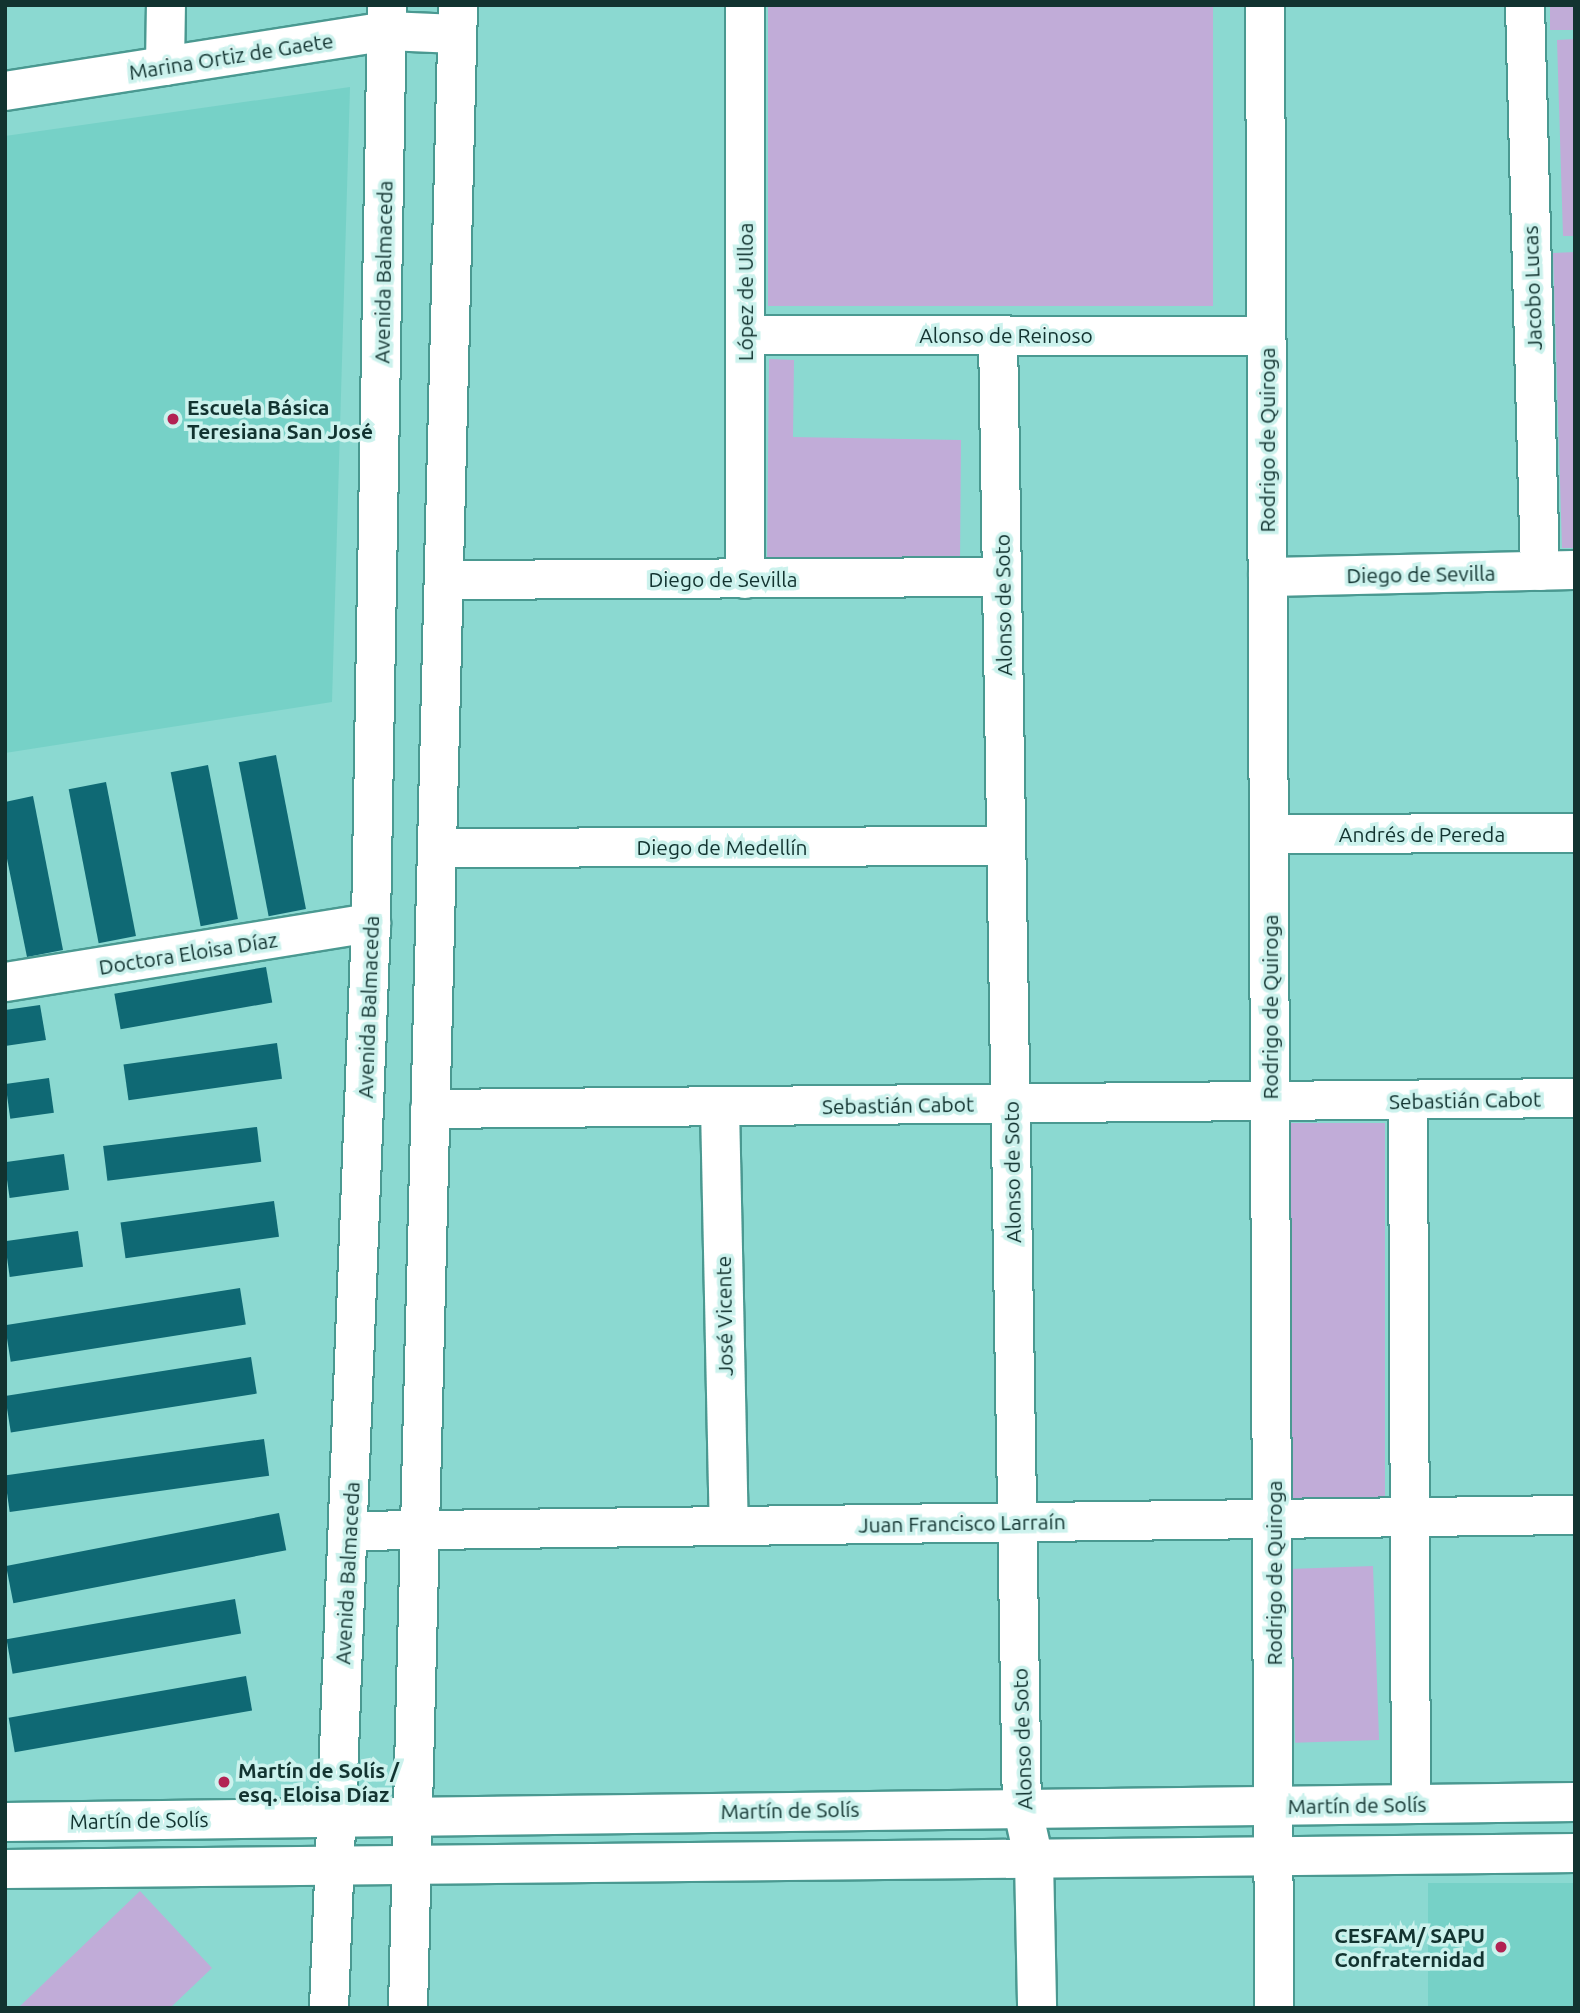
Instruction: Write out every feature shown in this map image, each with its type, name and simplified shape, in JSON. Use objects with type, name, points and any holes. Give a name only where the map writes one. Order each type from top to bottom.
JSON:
[{"type":"street","points":[[165,66],[166,5]]},
{"type":"street","name":"López de Ulloa","points":[[745,5],[745,579]]},
{"type":"street","name":"Rodrigo de Quiroga","points":[[1265,5],[1276,1858],[1274,2008]]},
{"type":"street","name":"Jacobo Lucas","points":[[1525,5],[1557,571]]},
{"type":"street","name":"Marina Ortiz de Gaete","points":[[5,91],[165,66],[387,18],[458,19]]},
{"type":"street","name":"Avenida Balmaceda","points":[[329,2008],[334,1817],[350,1531],[371,923],[387,18]]},
{"type":"street","points":[[408,2008],[458,19]]},
{"type":"street","name":"Alonso de Reinoso","points":[[745,335],[1266,336]]},
{"type":"street","name":"Alonso de Soto","points":[[998,335],[1022,1806],[1034,1860],[1037,2008]]},
{"type":"street","name":"Diego de Sevilla","points":[[1268,577],[1557,571]]},
{"type":"street","name":"Diego de Sevilla","points":[[444,580],[1002,577]]},
{"type":"street","name":"Andrés de Pereda","points":[[1269,834],[1575,833]]},
{"type":"street","name":"Diego de Medellín","points":[[437,848],[1006,846]]},
{"type":"street","name":"Doctora Eloisa Díaz","points":[[5,982],[371,923]]},
{"type":"street","name":"Sebastián Cabot","points":[[430,1109],[1575,1098]]},
{"type":"street","points":[[1408,1100],[1411,1804]]},
{"type":"street","name":"José Vicente","points":[[720,1107],[729,1526]]},
{"type":"street","name":"Juan Francisco Larraín","points":[[350,1531],[1575,1515]]},
{"type":"street","name":"Martín de Solís","points":[[5,1822],[1022,1806],[1575,1802]]},
{"type":"street","points":[[5,1869],[1575,1853]]},
{"type":"shaded area","points":[[768,5],[1213,5],[1213,306],[768,306]]},
{"type":"shaded area","points":[[1550,5],[1575,5],[1575,30],[1550,30]]},
{"type":"shaded area","points":[[1575,39],[1575,236],[1563,236],[1557,40]]},
{"type":"shaded area","name":"Escuela Básica Teresiana San José","points":[[350,87],[332,702],[5,753],[5,136]]},
{"type":"shaded area","points":[[1575,252],[1575,548],[1562,548],[1553,253]]},
{"type":"shaded area","points":[[769,359],[794,360],[793,437],[961,440],[960,566],[767,563]]},
{"type":"shaded area","points":[[1287,1123],[1385,1123],[1385,1499],[1287,1499]]},
{"type":"shaded area","points":[[1373,1566],[1379,1740],[1295,1743],[1289,1569]]},
{"type":"shaded area","name":"CESFAM/ SAPU Confraternidad","points":[[1428,1883],[1575,1883],[1575,2008],[1428,2008]]},
{"type":"shaded area","points":[[140,1891],[212,1968],[170,2008],[18,2008]]},
{"type":"building","points":[[276,755],[306,909],[269,916],[239,762]]},
{"type":"building","points":[[208,765],[238,919],[201,926],[171,772]]},
{"type":"building","points":[[106,782],[136,936],[99,943],[69,789]]},
{"type":"building","points":[[33,796],[63,950],[27,957],[5,849],[5,802]]},
{"type":"building","points":[[266,967],[272,1002],[121,1029],[114,994]]},
{"type":"building","points":[[40,1005],[46,1040],[5,1046],[5,1010]]},
{"type":"building","points":[[277,1043],[282,1079],[129,1100],[124,1065]]},
{"type":"building","points":[[49,1078],[54,1113],[10,1119],[5,1084]]},
{"type":"building","points":[[257,1127],[261,1162],[107,1181],[103,1146]]},
{"type":"building","points":[[64,1154],[69,1190],[10,1198],[5,1162]]},
{"type":"building","points":[[274,1201],[279,1237],[126,1258],[121,1223]]},
{"type":"building","points":[[78,1231],[83,1267],[10,1277],[5,1241]]},
{"type":"building","points":[[240,1288],[246,1325],[11,1362],[5,1325]]},
{"type":"building","points":[[251,1357],[257,1394],[11,1432],[5,1396]]},
{"type":"building","points":[[264,1439],[269,1476],[10,1512],[5,1475]]},
{"type":"building","points":[[279,1513],[286,1550],[13,1603],[6,1566]]},
{"type":"building","points":[[235,1599],[241,1633],[13,1674],[7,1639]]},
{"type":"building","points":[[246,1676],[252,1710],[15,1752],[9,1718]]},
{"type":"place","name":"Escuela Básica Teresiana San José","points":[[173,419]]},
{"type":"place","name":"Martín de Solís / esq. Eloisa Díaz","points":[[224,1782]]},
{"type":"place","name":"CESFAM/ SAPU Confraternidad","points":[[1501,1947]]}]
